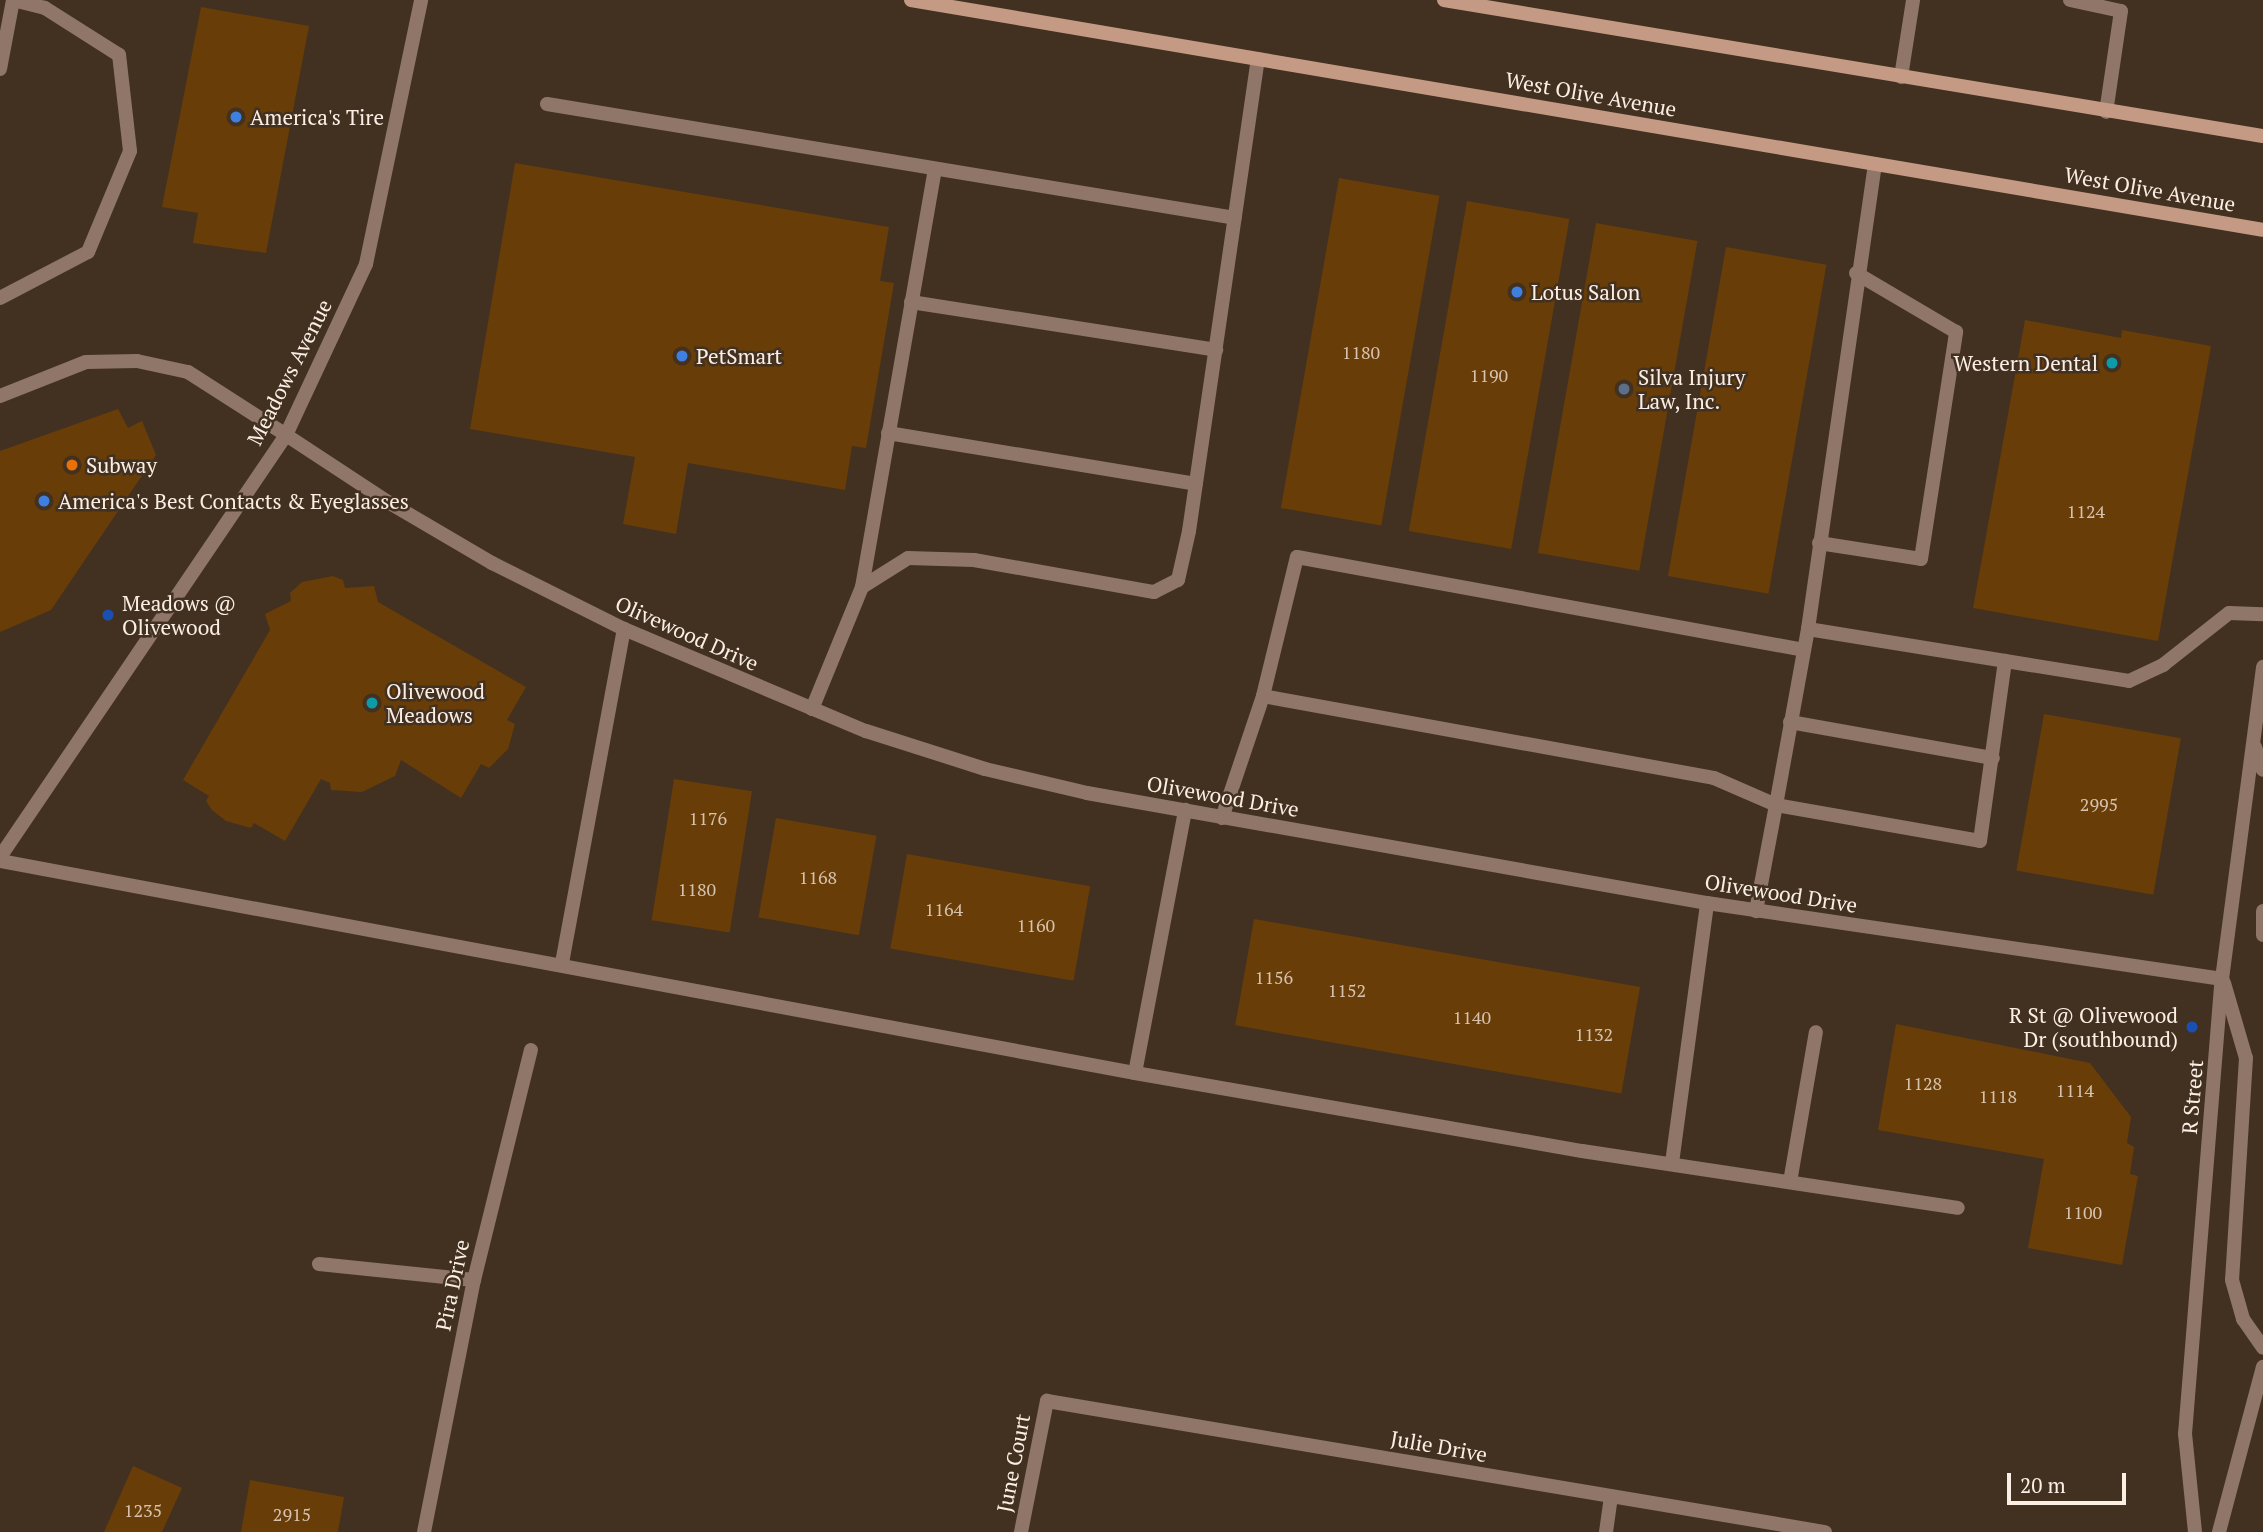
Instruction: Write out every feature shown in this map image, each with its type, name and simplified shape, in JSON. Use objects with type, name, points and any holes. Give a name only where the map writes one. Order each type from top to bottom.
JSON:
[{"type":"main road","name":"West Olive Avenue","points":[[911,0],[2263,230]]},
{"type":"main road","points":[[1444,0],[2263,136]]},
{"type":"street","points":[[0,69],[13,0],[44,8],[119,55],[130,151],[88,252],[0,298]]},
{"type":"street","name":"Meadows Avenue","points":[[0,859],[286,435],[366,264],[421,0]]},
{"type":"street","points":[[1901,77],[1913,0]]},
{"type":"street","points":[[2070,0],[2120,11],[2106,111]]},
{"type":"street","points":[[862,587],[908,558],[974,560],[1154,592],[1178,580],[1196,484],[1258,59]]},
{"type":"street","points":[[547,104],[1236,218]]},
{"type":"street","points":[[1756,911],[1808,629],[1856,273],[1875,164]]},
{"type":"street","points":[[812,709],[862,587],[935,169]]},
{"type":"street","points":[[1819,543],[1921,559],[1956,332],[1856,273]]},
{"type":"street","points":[[911,302],[1216,350]]},
{"type":"street","name":"Olivewood Drive","points":[[0,396],[86,362],[137,361],[188,372],[388,502],[492,562],[624,629],[812,709],[985,769],[1222,818],[1707,903],[2222,979]]},
{"type":"street","points":[[888,433],[1196,484]]},
{"type":"street","points":[[1222,818],[1263,696],[1297,557],[1804,650]]},
{"type":"street","points":[[1808,629],[2129,681],[2162,665],[2229,612],[2263,614]]},
{"type":"street","points":[[562,963],[624,629]]},
{"type":"street","points":[[1263,696],[1714,778],[1776,805],[1980,842],[2005,661]]},
{"type":"street","name":"R Street","points":[[2195,1532],[2185,1434],[2222,979],[2263,667]]},
{"type":"street","points":[[1790,722],[1993,758]]},
{"type":"street","points":[[2253,742],[2263,770]]},
{"type":"street","points":[[1135,1073],[1185,810]]},
{"type":"street","points":[[0,859],[562,963],[720,997],[1135,1073],[1958,1208]]},
{"type":"street","points":[[1672,1163],[1707,903]]},
{"type":"street","points":[[2263,911],[2263,935]]},
{"type":"street","points":[[2222,979],[2246,1058],[2232,1280],[2243,1319],[2263,1348]]},
{"type":"street","points":[[1790,1182],[1816,1032]]},
{"type":"street","name":"Pira Drive","points":[[424,1532],[474,1280],[531,1050]]},
{"type":"street","points":[[319,1264],[474,1280]]},
{"type":"street","points":[[2219,1532],[2263,1367]]},
{"type":"street","name":"Julie Drive","points":[[1046,1401],[1825,1532]]},
{"type":"street","name":"June Court","points":[[1021,1532],[1046,1401]]},
{"type":"street","points":[[1606,1532],[1611,1496]]},
{"type":"building","name":"America's Tire","points":[[201,7],[309,26],[266,253],[193,243],[198,213],[162,207]]},
{"type":"building","name":"PetSmart","points":[[515,163],[889,227],[880,281],[894,283],[866,448],[852,446],[845,490],[688,463],[676,534],[623,524],[635,457],[470,429]]},
{"type":"building","points":[[1339,178],[1439,196],[1381,526],[1281,508]]},
{"type":"building","points":[[1467,201],[1569,219],[1511,549],[1409,531]]},
{"type":"building","points":[[1596,223],[1697,241],[1639,571],[1538,553]]},
{"type":"building","points":[[1726,247],[1826,265],[1768,594],[1668,576]]},
{"type":"building","points":[[2025,320],[2121,338],[2122,330],[2211,346],[2158,641],[1973,608]]},
{"type":"building","points":[[118,409],[128,428],[142,421],[156,455],[51,610],[0,632],[0,451]]},
{"type":"building","name":"Olivewood Meadows","points":[[333,576],[343,580],[345,588],[374,586],[378,602],[526,687],[507,720],[515,724],[508,749],[489,768],[481,764],[461,798],[401,760],[395,776],[362,792],[331,790],[330,783],[321,779],[285,841],[254,823],[251,828],[226,821],[212,810],[206,801],[209,796],[183,780],[270,630],[265,614],[291,601],[290,593],[302,582]]},
{"type":"building","points":[[2044,714],[2181,738],[2153,895],[2016,871]]},
{"type":"building","points":[[674,779],[752,791],[730,933],[652,920]]},
{"type":"building","points":[[776,818],[876,836],[859,935],[758,917]]},
{"type":"building","points":[[907,854],[1090,886],[1074,981],[890,949]]},
{"type":"building","points":[[1254,919],[1640,987],[1621,1093],[1235,1025]]},
{"type":"building","points":[[1896,1024],[2090,1063],[2131,1117],[2127,1143],[2134,1147],[2130,1174],[2138,1176],[2122,1265],[2028,1248],[2044,1159],[1878,1130]]},
{"type":"building","points":[[133,1466],[182,1488],[162,1532],[104,1532]]},
{"type":"building","points":[[250,1480],[344,1497],[338,1532],[241,1532]]},
{"type":"place","name":"America's Tire","points":[[236,117]]},
{"type":"place","name":"Lotus Salon","points":[[1517,292]]},
{"type":"place","name":"PetSmart","points":[[682,356]]},
{"type":"place","name":"Western Dental","points":[[2112,363]]},
{"type":"place","name":"Silva Injury Law, Inc.","points":[[1624,389]]},
{"type":"place","name":"Subway","points":[[72,465]]},
{"type":"place","name":"America's Best Contacts & Eyeglasses","points":[[44,501]]},
{"type":"place","name":"Meadows @ Olivewood","points":[[108,615]]},
{"type":"place","name":"Olivewood Meadows","points":[[372,703]]},
{"type":"place","name":"R St @ Olivewood Dr (southbound)","points":[[2192,1027]]}]
